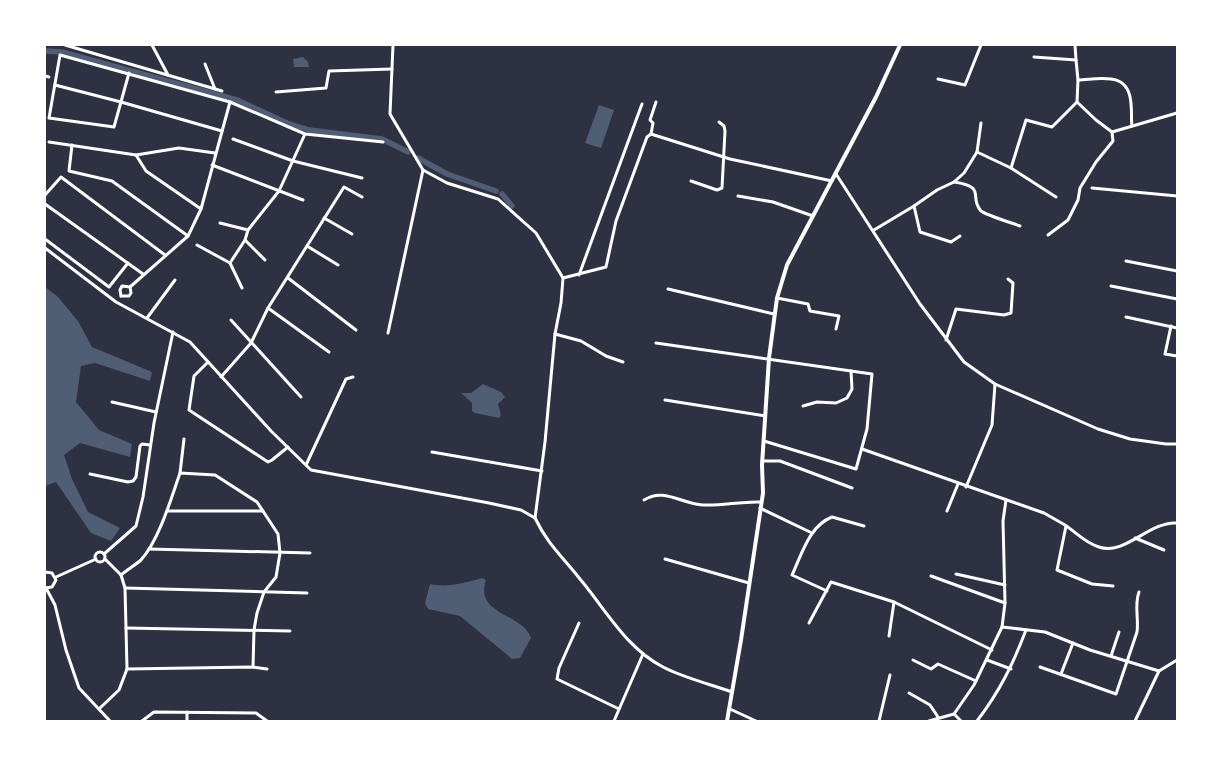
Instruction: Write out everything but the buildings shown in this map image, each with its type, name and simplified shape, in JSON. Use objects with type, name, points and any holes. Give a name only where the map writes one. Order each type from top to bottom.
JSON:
[{"type":"main road","points":[[727,721],[733,692],[761,502],[762,461],[769,358],[777,298],[787,265],[876,97],[900,45]]},
{"type":"street","points":[[65,45],[222,91]]},
{"type":"street","points":[[152,45],[168,76]]},
{"type":"street","points":[[393,45],[390,114],[423,170],[447,183],[498,199],[536,233],[563,278],[561,303],[555,334],[542,471],[535,518]]},
{"type":"street","points":[[938,79],[966,85],[981,45]]},
{"type":"street","points":[[1011,168],[1026,120],[1052,127],[1077,102],[1078,80],[1075,45]]},
{"type":"street","points":[[129,74],[114,127],[49,118],[60,55],[129,74],[230,102],[304,134],[383,142]]},
{"type":"street","points":[[1034,57],[1076,60]]},
{"type":"street","points":[[205,64],[216,89]]},
{"type":"street","points":[[276,92],[326,88],[328,71],[392,69]]},
{"type":"street","points":[[45,76],[49,77]]},
{"type":"street","points":[[1078,80],[1109,78],[1119,80],[1125,84],[1131,104],[1132,126]]},
{"type":"street","points":[[55,85],[222,131]]},
{"type":"street","points":[[116,302],[121,296],[120,290],[122,286],[130,286],[188,236],[201,209],[230,102]]},
{"type":"street","points":[[563,278],[606,267],[616,221],[647,137],[651,134],[653,123],[650,120],[650,116],[656,102]]},
{"type":"street","points":[[1048,235],[1068,220],[1078,200],[1080,188],[1096,162],[1113,141],[1112,132],[1096,120],[1077,102]]},
{"type":"street","points":[[579,275],[642,104]]},
{"type":"street","points":[[1112,132],[1177,113]]},
{"type":"street","points":[[691,181],[717,190],[721,189],[725,131],[724,126],[719,122]]},
{"type":"street","points":[[874,230],[937,190],[954,182],[964,173],[977,152],[982,123]]},
{"type":"street","points":[[230,263],[245,240],[248,230],[279,191],[304,134]]},
{"type":"street","points":[[651,134],[724,157],[832,181]]},
{"type":"street","points":[[233,139],[292,161],[362,178]]},
{"type":"street","points":[[49,142],[136,155],[179,148],[215,153]]},
{"type":"street","points":[[72,145],[69,171],[112,181],[188,236]]},
{"type":"street","points":[[977,152],[1011,168],[1056,196]]},
{"type":"street","points":[[136,155],[146,171],[201,209]]},
{"type":"street","points":[[212,165],[303,200]]},
{"type":"street","points":[[388,332],[423,170]]},
{"type":"street","points":[[836,174],[874,230],[920,304],[964,362],[995,384],[1105,431],[1130,439],[1177,444]]},
{"type":"street","points":[[45,195],[61,178],[165,255]]},
{"type":"street","points":[[954,182],[974,188],[976,191],[978,205],[985,213],[1020,226]]},
{"type":"street","points":[[221,377],[251,343],[268,308],[344,187],[362,197]]},
{"type":"street","points":[[1092,188],[1177,196]]},
{"type":"street","points":[[738,196],[773,202],[813,216]]},
{"type":"street","points":[[45,204],[143,274]]},
{"type":"street","points":[[914,206],[920,232],[951,242],[960,236]]},
{"type":"street","points":[[324,218],[352,234]]},
{"type":"street","points":[[220,223],[248,230]]},
{"type":"street","points":[[45,239],[109,287],[128,263]]},
{"type":"street","points":[[245,240],[265,260]]},
{"type":"street","points":[[197,245],[230,263],[242,288]]},
{"type":"street","points":[[307,246],[338,265]]},
{"type":"street","points":[[45,248],[116,302],[190,342],[221,377],[311,470],[521,510],[535,518],[547,542],[580,579],[618,629],[643,654],[664,668],[733,692]]},
{"type":"street","points":[[1126,261],[1177,271]]},
{"type":"street","points":[[288,278],[356,330]]},
{"type":"street","points":[[946,340],[956,309],[1004,315],[1011,313],[1013,283],[1008,279]]},
{"type":"street","points":[[146,318],[175,280]]},
{"type":"street","points":[[121,296],[129,296],[131,293],[130,286]]},
{"type":"street","points":[[1111,286],[1177,299]]},
{"type":"street","points":[[668,289],[774,314]]},
{"type":"street","points":[[777,298],[808,304],[810,311],[839,316],[836,329]]},
{"type":"street","points":[[268,308],[329,352]]},
{"type":"street","points":[[1126,317],[1177,328]]},
{"type":"street","points":[[231,320],[301,397]]},
{"type":"street","points":[[1171,326],[1166,354],[1177,356]]},
{"type":"street","points":[[104,554],[136,526],[143,497],[156,412],[173,332]]},
{"type":"street","points":[[555,334],[581,341],[606,356],[623,362]]},
{"type":"street","points":[[656,343],[769,358],[872,374],[867,429],[856,469],[764,441]]},
{"type":"street","points":[[208,362],[194,376],[189,410],[268,462],[288,447]]},
{"type":"street","points":[[803,406],[817,402],[836,403],[847,398],[852,389],[851,371]]},
{"type":"street","points":[[306,465],[346,379],[352,376]]},
{"type":"street","points":[[966,487],[992,425],[995,384]]},
{"type":"street","points":[[665,400],[765,416]]},
{"type":"street","points":[[112,402],[156,412]]},
{"type":"street","points":[[121,575],[140,560],[149,549],[167,511],[180,473],[184,439]]},
{"type":"street","points":[[90,474],[128,482],[133,481],[136,477],[140,446],[142,444],[150,444]]},
{"type":"street","points":[[862,450],[1044,513],[1066,526],[1086,543],[1101,548],[1120,547],[1160,525],[1177,523]]},
{"type":"street","points":[[432,452],[542,471]]},
{"type":"street","points":[[762,461],[780,461],[852,488]]},
{"type":"street","points":[[180,473],[215,475],[257,502],[278,534],[280,553],[276,577],[264,592],[254,630],[253,667]]},
{"type":"street","points":[[947,511],[958,484]]},
{"type":"street","points":[[644,500],[659,494],[703,505],[761,502]]},
{"type":"street","points":[[929,721],[938,717],[954,714],[976,681],[1002,627],[1005,603],[1003,520],[1006,500]]},
{"type":"street","points":[[760,508],[812,533]]},
{"type":"street","points":[[167,511],[263,511]]},
{"type":"street","points":[[826,591],[792,575],[812,533],[824,521],[832,517],[864,526]]},
{"type":"street","points":[[1066,526],[1057,570],[1092,584],[1113,586]]},
{"type":"street","points":[[1135,538],[1164,550]]},
{"type":"street","points":[[149,549],[310,553]]},
{"type":"street","points":[[96,559],[95,556],[99,552],[104,554]]},
{"type":"street","points":[[100,708],[119,690],[127,669],[125,588],[121,575],[105,560],[104,554]]},
{"type":"street","points":[[96,559],[100,562],[105,560]]},
{"type":"street","points":[[56,577],[96,559]]},
{"type":"street","points":[[666,559],[749,583]]},
{"type":"street","points":[[45,572],[52,572],[56,577]]},
{"type":"street","points":[[956,574],[1005,585]]},
{"type":"street","points":[[931,576],[1005,603]]},
{"type":"street","points":[[56,577],[54,586],[46,588],[55,605],[66,650],[79,688],[100,708],[110,721]]},
{"type":"street","points":[[809,623],[831,582],[894,602],[992,650]]},
{"type":"street","points":[[125,588],[307,593]]},
{"type":"street","points":[[1040,667],[1116,694],[1129,661],[1138,623],[1136,600],[1139,592]]},
{"type":"street","points":[[888,636],[894,602]]},
{"type":"street","points":[[579,623],[559,668],[557,679],[619,709]]},
{"type":"street","points":[[1002,627],[1045,632],[1111,656],[1159,670]]},
{"type":"street","points":[[126,628],[290,631]]},
{"type":"street","points":[[977,721],[994,699],[1011,668],[1026,630]]},
{"type":"street","points":[[1111,656],[1119,632]]},
{"type":"street","points":[[1061,674],[1073,643]]},
{"type":"street","points":[[614,721],[643,654]]},
{"type":"street","points":[[913,660],[931,669],[938,664],[976,681]]},
{"type":"street","points":[[986,660],[1011,668]]},
{"type":"street","points":[[1135,721],[1159,670],[1177,660]]},
{"type":"street","points":[[127,669],[253,667],[267,669]]},
{"type":"street","points":[[879,721],[890,675]]},
{"type":"street","points":[[909,693],[930,705],[938,717]]},
{"type":"street","points":[[730,709],[756,721]]},
{"type":"street","points":[[142,721],[154,712],[256,713],[267,721]]},
{"type":"street","points":[[187,712],[187,721]]},
{"type":"street","points":[[954,714],[960,720]]},
{"type":"water","points":[[303,57],[308,62],[309,67],[294,67],[293,59]]},
{"type":"water","points":[[599,105],[614,110],[601,148],[585,143]]},
{"type":"water","points":[[45,287],[57,296],[78,321],[92,347],[152,372],[150,381],[95,363],[81,366],[76,402],[99,430],[132,444],[130,457],[80,443],[64,455],[72,479],[88,512],[120,528],[111,541],[91,533],[56,482],[45,486]]},
{"type":"water","points":[[483,384],[501,392],[505,397],[498,404],[501,415],[499,418],[475,413],[472,411],[472,403],[461,393],[471,393]]},
{"type":"water","points":[[482,578],[486,580],[484,592],[487,600],[501,613],[519,623],[531,638],[520,658],[512,659],[460,616],[428,609],[425,603],[430,584],[449,585]]},
{"type":"waterway","points":[[45,51],[62,52],[237,100],[287,123],[309,130],[382,139],[408,152]]},
{"type":"waterway","points":[[418,158],[447,174],[496,191]]},
{"type":"waterway","points":[[502,194],[512,206]]}]
